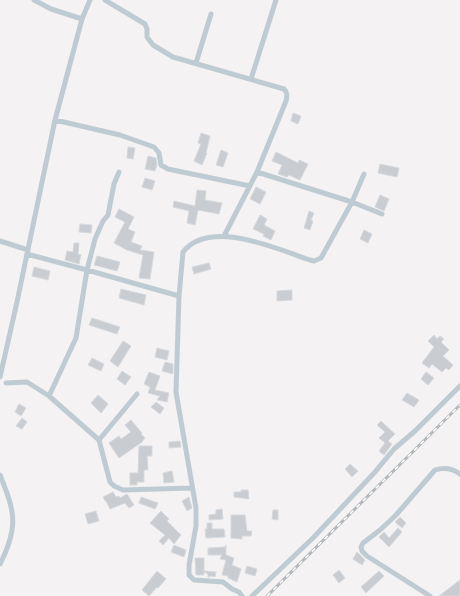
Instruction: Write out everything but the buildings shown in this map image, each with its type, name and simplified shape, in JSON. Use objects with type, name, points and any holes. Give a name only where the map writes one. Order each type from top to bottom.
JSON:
[{"type":"street","points":[[34,0],[51,9],[82,19]]},
{"type":"street","points":[[0,377],[55,120],[82,19],[90,0]]},
{"type":"street","points":[[105,0],[144,24],[147,29],[147,37],[153,45],[173,57],[251,79],[287,91],[287,95],[257,172],[224,236]]},
{"type":"street","points":[[251,79],[276,0]]},
{"type":"street","points":[[196,63],[211,14]]},
{"type":"street","points":[[55,120],[120,135],[154,147],[159,153],[161,164],[168,169],[250,186]]},
{"type":"street","points":[[49,396],[76,338],[87,270],[95,239],[103,221],[108,215],[114,184],[119,172]]},
{"type":"street","points":[[257,172],[352,202],[382,214]]},
{"type":"street","points":[[242,596],[239,592],[223,582],[194,580],[190,575],[189,565],[196,526],[196,508],[176,392],[179,296],[183,252],[187,247],[200,240],[224,236],[253,240],[310,260],[317,261],[321,258],[352,202],[364,174]]},
{"type":"street","points":[[0,241],[27,252],[179,296]]},
{"type":"street","points":[[6,383],[26,382],[49,396],[99,440],[110,482],[114,486],[123,490],[192,488]]},
{"type":"street","points":[[252,596],[312,538],[394,450],[460,386]]},
{"type":"street","points":[[99,440],[137,394]]},
{"type":"street","points":[[430,596],[367,556],[362,551],[361,547],[363,543],[396,515],[435,470],[449,468],[460,474]]},
{"type":"street","points":[[0,475],[13,510],[13,528],[9,548],[0,564]]},
{"type":"railway","points":[[267,596],[460,405]]}]
